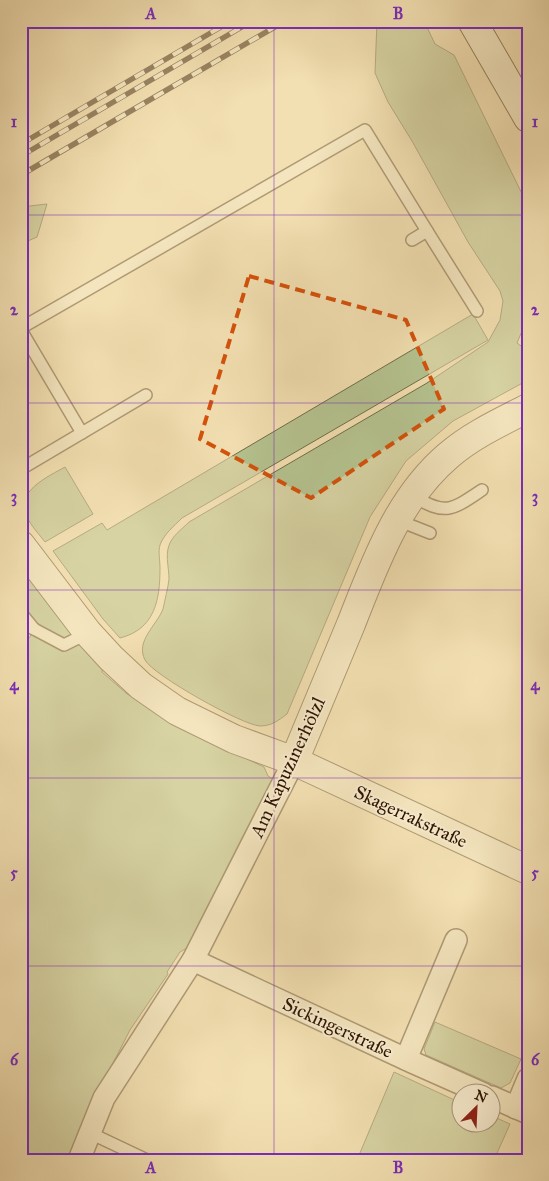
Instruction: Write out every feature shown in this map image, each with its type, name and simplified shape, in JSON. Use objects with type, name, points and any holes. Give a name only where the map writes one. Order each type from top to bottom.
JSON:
[{"type":"street","points":[[472,21],[528,118]]},
{"type":"street","name":"Am Kapuzinerhölzl","points":[[79,1160],[104,1098],[193,960],[294,761],[380,553],[404,507],[430,474],[450,454],[478,434],[528,408]]},
{"type":"street","name":"Skagerrakstraße","points":[[21,545],[88,633],[111,658],[140,686],[177,711],[234,739],[294,761],[528,870]]},
{"type":"street","points":[[406,1058],[456,940]]},
{"type":"street","name":"Sickingerstraße","points":[[193,960],[462,1084]]},
{"type":"street","points":[[502,1101],[522,1110],[528,1079]]},
{"type":"lane","points":[[82,433],[21,329],[364,130],[477,311]]},
{"type":"lane","points":[[412,240],[427,232]]},
{"type":"lane","points":[[21,468],[146,395]]},
{"type":"lane","points":[[413,496],[430,506],[444,510],[459,506],[482,490]]},
{"type":"lane","points":[[397,520],[430,533]]},
{"type":"lane","points":[[21,613],[34,629]]},
{"type":"lane","points":[[21,623],[64,645],[88,633]]},
{"type":"lane","points":[[90,1133],[146,1160]]},
{"type":"highlighted area","points":[[249,276],[406,320],[444,409],[311,498],[200,439]]},
{"type":"green space","points":[[377,21],[424,21],[435,44],[454,55],[528,206],[528,332],[522,331],[517,343],[528,351],[528,380],[453,421],[406,461],[370,517],[287,714],[274,723],[260,726],[218,709],[180,687],[145,660],[143,646],[145,640],[163,609],[169,579],[167,555],[171,541],[189,522],[427,383],[488,342],[500,320],[503,301],[500,291],[468,242],[388,102],[375,73]]},
{"type":"green space","points":[[47,204],[37,237],[21,244],[21,207]]},
{"type":"green space","points":[[473,314],[488,340],[182,518],[167,534],[160,545],[159,591],[153,612],[141,628],[132,634],[120,638],[103,619],[53,551],[102,523],[107,530]]},
{"type":"green space","points":[[65,467],[93,514],[45,542],[27,517],[24,508],[25,500],[42,480]]},
{"type":"green space","points":[[21,558],[103,665],[102,672],[127,694],[173,715],[223,748],[264,767],[268,776],[280,783],[194,944],[180,952],[167,972],[168,974],[130,1030],[97,1094],[69,1160],[21,1160],[21,645],[25,644],[33,632],[35,622],[21,601]]},
{"type":"green space","points":[[435,1022],[521,1059],[510,1083],[502,1087],[502,1084],[492,1084],[426,1055],[424,1049]]},
{"type":"green space","points":[[394,1072],[452,1099],[452,1134],[502,1134],[502,1120],[510,1124],[494,1160],[357,1160]]},
{"type":"railway","points":[[21,144],[231,21]]},
{"type":"railway","points":[[21,156],[252,21]]},
{"type":"railway","points":[[21,175],[285,21]]}]
